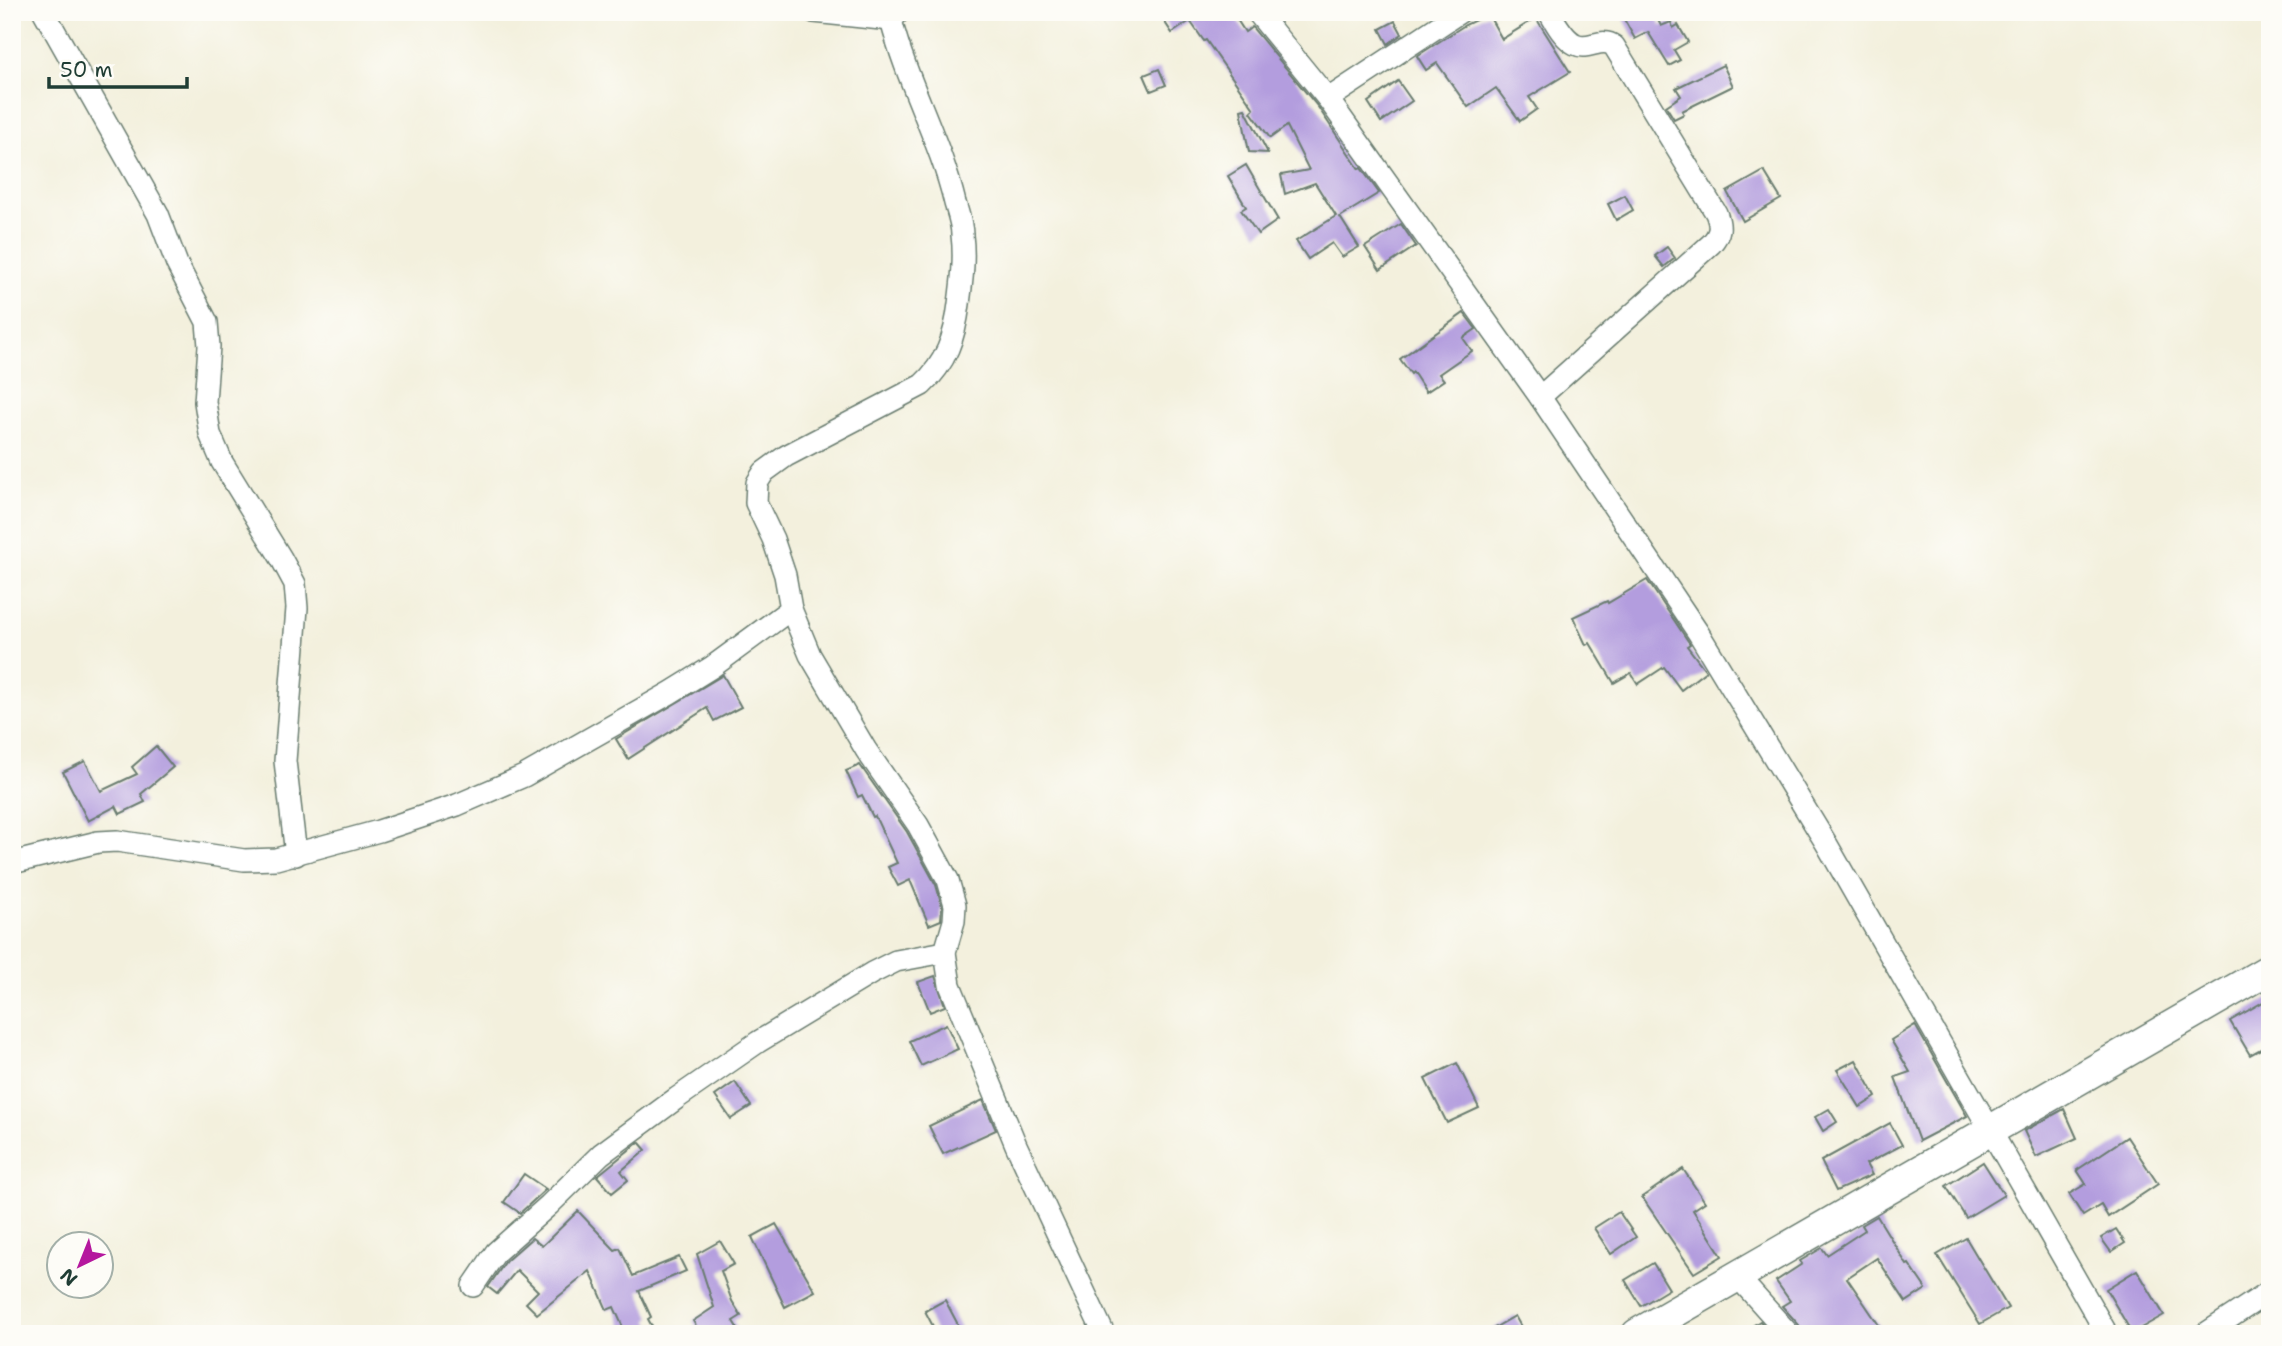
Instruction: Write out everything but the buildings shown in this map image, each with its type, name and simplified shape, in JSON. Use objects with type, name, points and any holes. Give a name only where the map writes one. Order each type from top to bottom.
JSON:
[{"type":"street","points":[[44,12],[158,214],[177,264],[199,303],[207,322],[209,346],[205,402],[210,434],[222,462],[295,584],[297,608],[285,761],[296,855]]},
{"type":"street","points":[[814,12],[896,16],[899,50],[949,176],[960,221],[964,269],[953,337],[935,372],[922,385],[786,456],[764,472],[757,483],[756,503],[773,539],[785,575],[790,609],[810,655],[866,750],[918,825],[948,880],[955,905],[946,952],[950,985],[1006,1121],[1104,1334]]},
{"type":"street","points":[[1256,12],[1328,99],[1540,397],[1699,634],[1826,843],[2107,1334]]},
{"type":"street","points":[[1328,99],[1460,12]]},
{"type":"street","points":[[1540,397],[1712,244],[1718,236],[1720,224],[1716,213],[1614,46],[1604,41],[1583,46],[1573,43],[1549,12]]},
{"type":"street","points":[[12,863],[99,842],[117,841],[244,860],[276,859],[379,831],[457,805],[524,776],[681,687],[790,609]]},
{"type":"street","points":[[473,1286],[496,1252],[601,1154],[677,1098],[758,1042],[872,972],[897,961],[946,952]]},
{"type":"street","points":[[1637,1334],[2270,970]]},
{"type":"street","points":[[1737,1276],[1788,1334]]},
{"type":"street","points":[[2205,1334],[2270,1292]]}]
